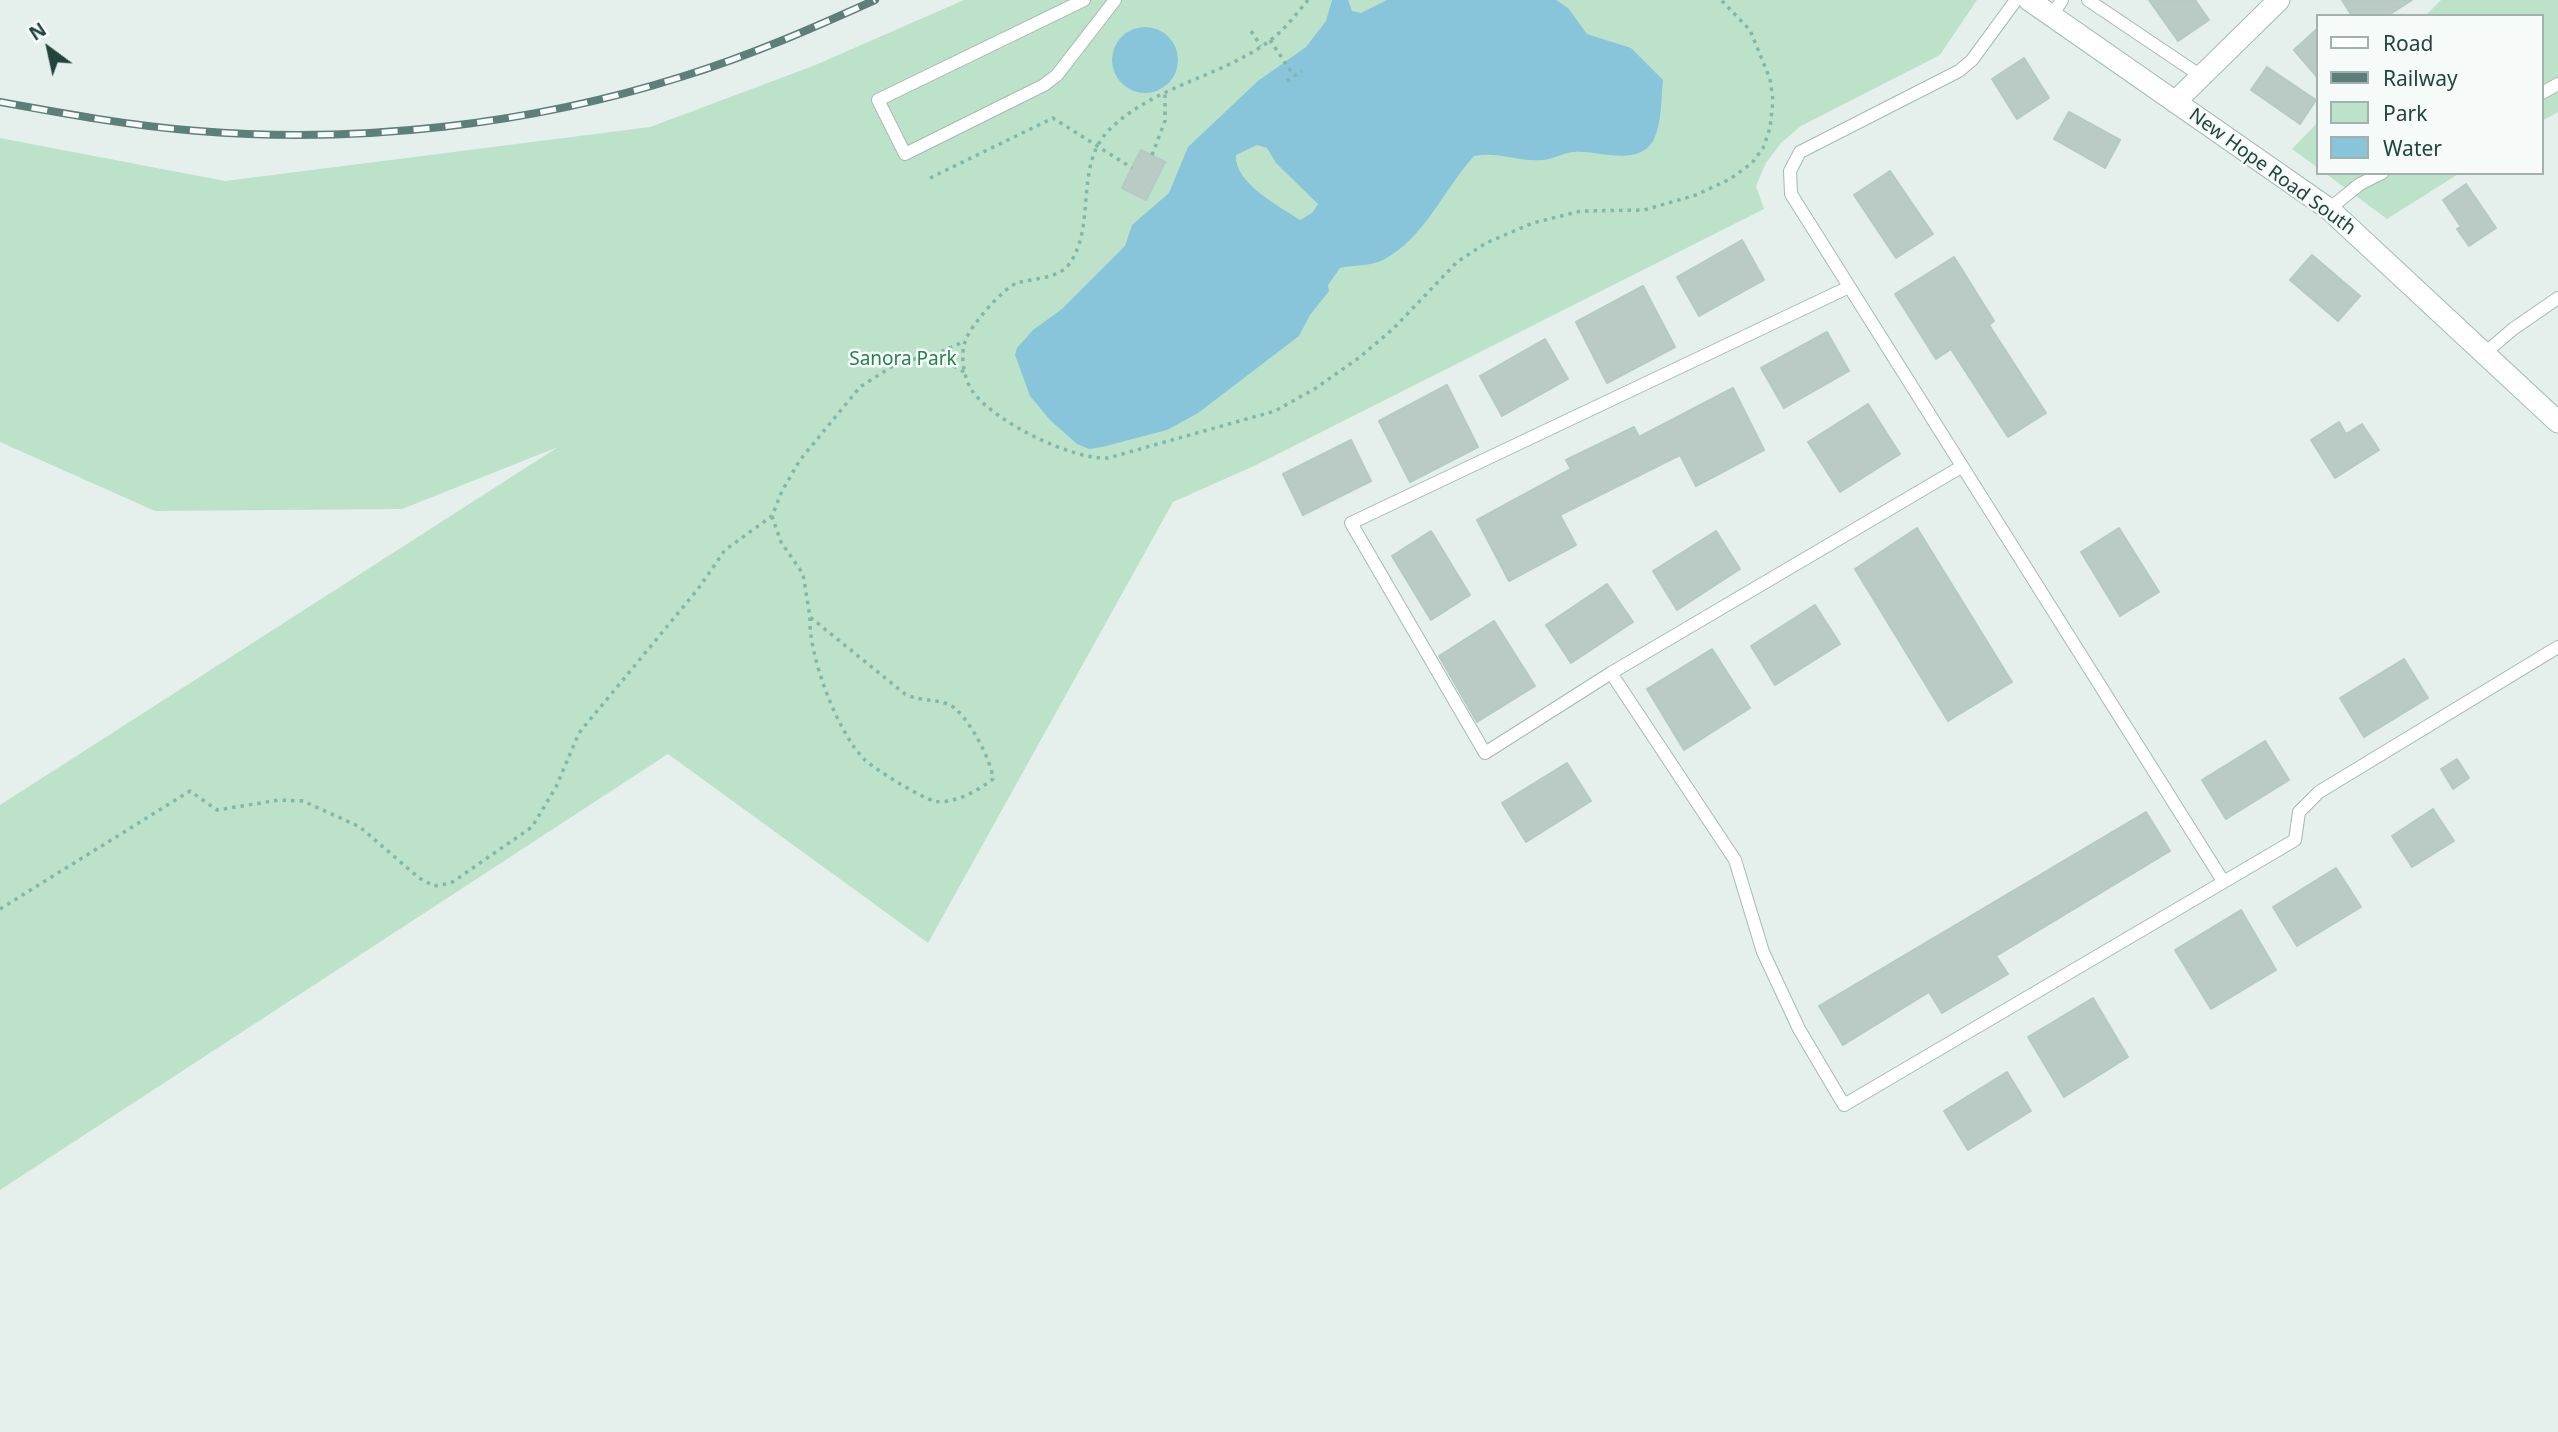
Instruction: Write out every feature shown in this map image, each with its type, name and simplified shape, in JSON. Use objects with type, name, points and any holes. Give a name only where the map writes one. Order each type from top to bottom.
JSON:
[{"type":"street","name":"New Hope Road South","points":[[2029,0],[2057,8],[2175,102],[2329,209],[2558,422]]},
{"type":"street","points":[[2175,102],[2279,0]]},
{"type":"lane","points":[[1084,0],[878,100],[905,154],[1044,85],[1057,75],[1115,0]]},
{"type":"lane","points":[[2016,0],[1972,60],[1959,71],[1810,144],[1793,162],[1788,183],[1791,194],[1961,467],[2223,881]]},
{"type":"lane","points":[[2088,0],[2202,76]]},
{"type":"lane","points":[[2329,209],[2360,184],[2378,175]]},
{"type":"lane","points":[[1849,287],[1351,523],[1485,753],[1611,673],[1961,467]]},
{"type":"lane","points":[[2485,353],[2513,329],[2558,298]]},
{"type":"lane","points":[[1611,673],[1735,860],[1763,952],[1800,1029],[1844,1105],[2295,839],[2299,812],[2319,792],[2558,647]]},
{"type":"path","points":[[0,909],[190,791],[217,810],[279,800],[303,801],[325,808],[374,837],[419,878],[434,886],[451,883],[532,827],[556,787],[579,733],[698,589],[725,550],[772,516],[782,491],[800,460],[860,387],[899,362],[934,355],[965,341],[991,304],[1014,284],[1063,271],[1071,262],[1079,242],[1091,157],[1109,129],[1165,93],[1261,46],[1308,0]]},
{"type":"path","points":[[965,341],[964,372],[974,393],[1026,432],[1094,459],[1108,458],[1275,411],[1360,357],[1393,329],[1457,261],[1486,243],[1533,223],[1581,211],[1644,210],[1696,195],[1730,179],[1752,163],[1763,148],[1770,128],[1773,100],[1770,79],[1750,30],[1721,0]]},
{"type":"path","points":[[1251,31],[1261,46]]},
{"type":"path","points":[[1270,40],[1294,76]]},
{"type":"path","points":[[1287,81],[1301,71]]},
{"type":"path","points":[[1152,155],[1165,121],[1165,93]]},
{"type":"path","points":[[930,178],[1053,118],[1132,168]]},
{"type":"path","points":[[934,355],[964,372]]},
{"type":"path","points":[[772,516],[781,542],[803,574],[810,617],[809,632],[816,660],[841,721],[866,761],[934,801],[948,801],[979,790],[993,779],[988,760],[957,710],[947,704],[917,700],[905,694],[810,617]]},
{"type":"green space","name":"Sanora Park","points":[[964,0],[1977,0],[1940,55],[1801,126],[1781,143],[1766,163],[1756,186],[1764,209],[1254,466],[1173,502],[928,943],[668,754],[0,1190],[0,805],[558,447],[402,509],[155,511],[0,442],[0,138],[225,181],[650,127],[813,66]]},
{"type":"green space","points":[[2441,0],[2558,0],[2558,112],[2544,120],[2544,14],[2427,14]]},
{"type":"green space","points":[[2316,124],[2316,167],[2292,149]]},
{"type":"green space","points":[[2328,175],[2457,175],[2387,219]]},
{"type":"water","points":[[1332,0],[1348,0],[1352,11],[1361,13],[1387,0],[1556,0],[1568,8],[1587,34],[1631,48],[1663,80],[1657,133],[1647,148],[1629,155],[1574,152],[1534,160],[1491,155],[1474,156],[1410,240],[1379,262],[1340,268],[1328,285],[1329,291],[1310,315],[1299,336],[1198,413],[1167,430],[1102,447],[1089,449],[1077,444],[1050,420],[1030,396],[1015,355],[1017,348],[1033,330],[1062,309],[1125,246],[1132,225],[1169,193],[1188,147],[1258,81],[1306,47],[1326,21]],"holes":[[[1257,145],[1267,148],[1276,163],[1318,204],[1312,213],[1300,220],[1259,193],[1242,175],[1237,165],[1236,155]]]},
{"type":"water","points":[[1139,27],[1151,27],[1163,32],[1173,42],[1178,60],[1176,73],[1163,88],[1151,93],[1139,93],[1127,88],[1117,78],[1112,66],[1112,54],[1117,42],[1127,32]]},
{"type":"building","points":[[2149,0],[2195,0],[2209,20],[2178,41]]},
{"type":"building","points":[[2342,0],[2412,0],[2390,14],[2351,14]]},
{"type":"building","points":[[2316,30],[2316,76],[2294,50]]},
{"type":"building","points":[[2024,58],[2049,98],[2017,119],[1992,79]]},
{"type":"building","points":[[2267,67],[2316,100],[2300,124],[2251,90]]},
{"type":"building","points":[[2069,112],[2120,140],[2105,168],[2054,139]]},
{"type":"building","points":[[1141,150],[1165,162],[1146,200],[1122,188]]},
{"type":"building","points":[[1890,171],[1933,234],[1896,258],[1854,195]]},
{"type":"building","points":[[2466,184],[2496,228],[2469,246],[2457,229],[2461,227],[2443,200]]},
{"type":"building","points":[[1742,240],[1764,280],[1699,316],[1677,277]]},
{"type":"building","points":[[2312,255],[2360,296],[2338,321],[2290,280]]},
{"type":"building","points":[[1954,257],[1994,321],[1989,325],[2046,413],[2008,437],[1951,349],[1936,359],[1895,294]]},
{"type":"building","points":[[1643,286],[1675,347],[1607,383],[1576,322]]},
{"type":"building","points":[[1827,332],[1849,371],[1784,408],[1761,368]]},
{"type":"building","points":[[1545,339],[1568,379],[1502,416],[1480,376]]},
{"type":"building","points":[[1447,385],[1478,447],[1410,482],[1379,421]]},
{"type":"building","points":[[1733,388],[1764,450],[1696,486],[1680,455],[1560,515],[1576,545],[1509,581],[1477,520],[1571,469],[1566,460],[1634,427],[1639,437]]},
{"type":"building","points":[[1868,404],[1900,454],[1840,492],[1808,442]]},
{"type":"building","points":[[2339,422],[2346,434],[2362,424],[2379,450],[2335,478],[2311,440]]},
{"type":"building","points":[[1351,440],[1371,481],[1303,515],[1283,474]]},
{"type":"building","points":[[1917,528],[2012,682],[1948,721],[1855,569]]},
{"type":"building","points":[[2119,528],[2159,592],[2120,616],[2081,552]]},
{"type":"building","points":[[1431,531],[1470,595],[1431,620],[1392,556]]},
{"type":"building","points":[[1716,531],[1740,569],[1677,610],[1653,571]]},
{"type":"building","points":[[1607,584],[1633,622],[1571,663],[1546,625]]},
{"type":"building","points":[[1815,605],[1840,644],[1775,685],[1751,646]]},
{"type":"building","points":[[1494,621],[1535,686],[1477,722],[1439,656]]},
{"type":"building","points":[[1712,649],[1750,708],[1684,750],[1647,689]]},
{"type":"building","points":[[2404,659],[2428,698],[2364,737],[2340,698]]},
{"type":"building","points":[[2265,741],[2289,780],[2226,819],[2202,780]]},
{"type":"building","points":[[2457,759],[2469,778],[2453,789],[2441,769]]},
{"type":"building","points":[[1567,763],[1591,801],[1526,842],[1502,803]]},
{"type":"building","points":[[2433,809],[2454,841],[2412,867],[2392,836]]},
{"type":"building","points":[[2146,812],[2170,851],[1996,956],[2008,974],[1942,1013],[1929,992],[1843,1045],[1819,1006]]},
{"type":"building","points":[[2336,868],[2361,907],[2297,946],[2273,907]]},
{"type":"building","points":[[2241,910],[2276,970],[2211,1009],[2175,950]]},
{"type":"building","points":[[2093,998],[2128,1057],[2064,1097],[2028,1037]]},
{"type":"building","points":[[2007,1072],[2031,1111],[1968,1150],[1944,1111]]},
{"type":"railway","points":[[0,102],[124,123],[198,131],[320,135],[444,127],[566,107],[684,76],[757,51],[875,0]]}]
